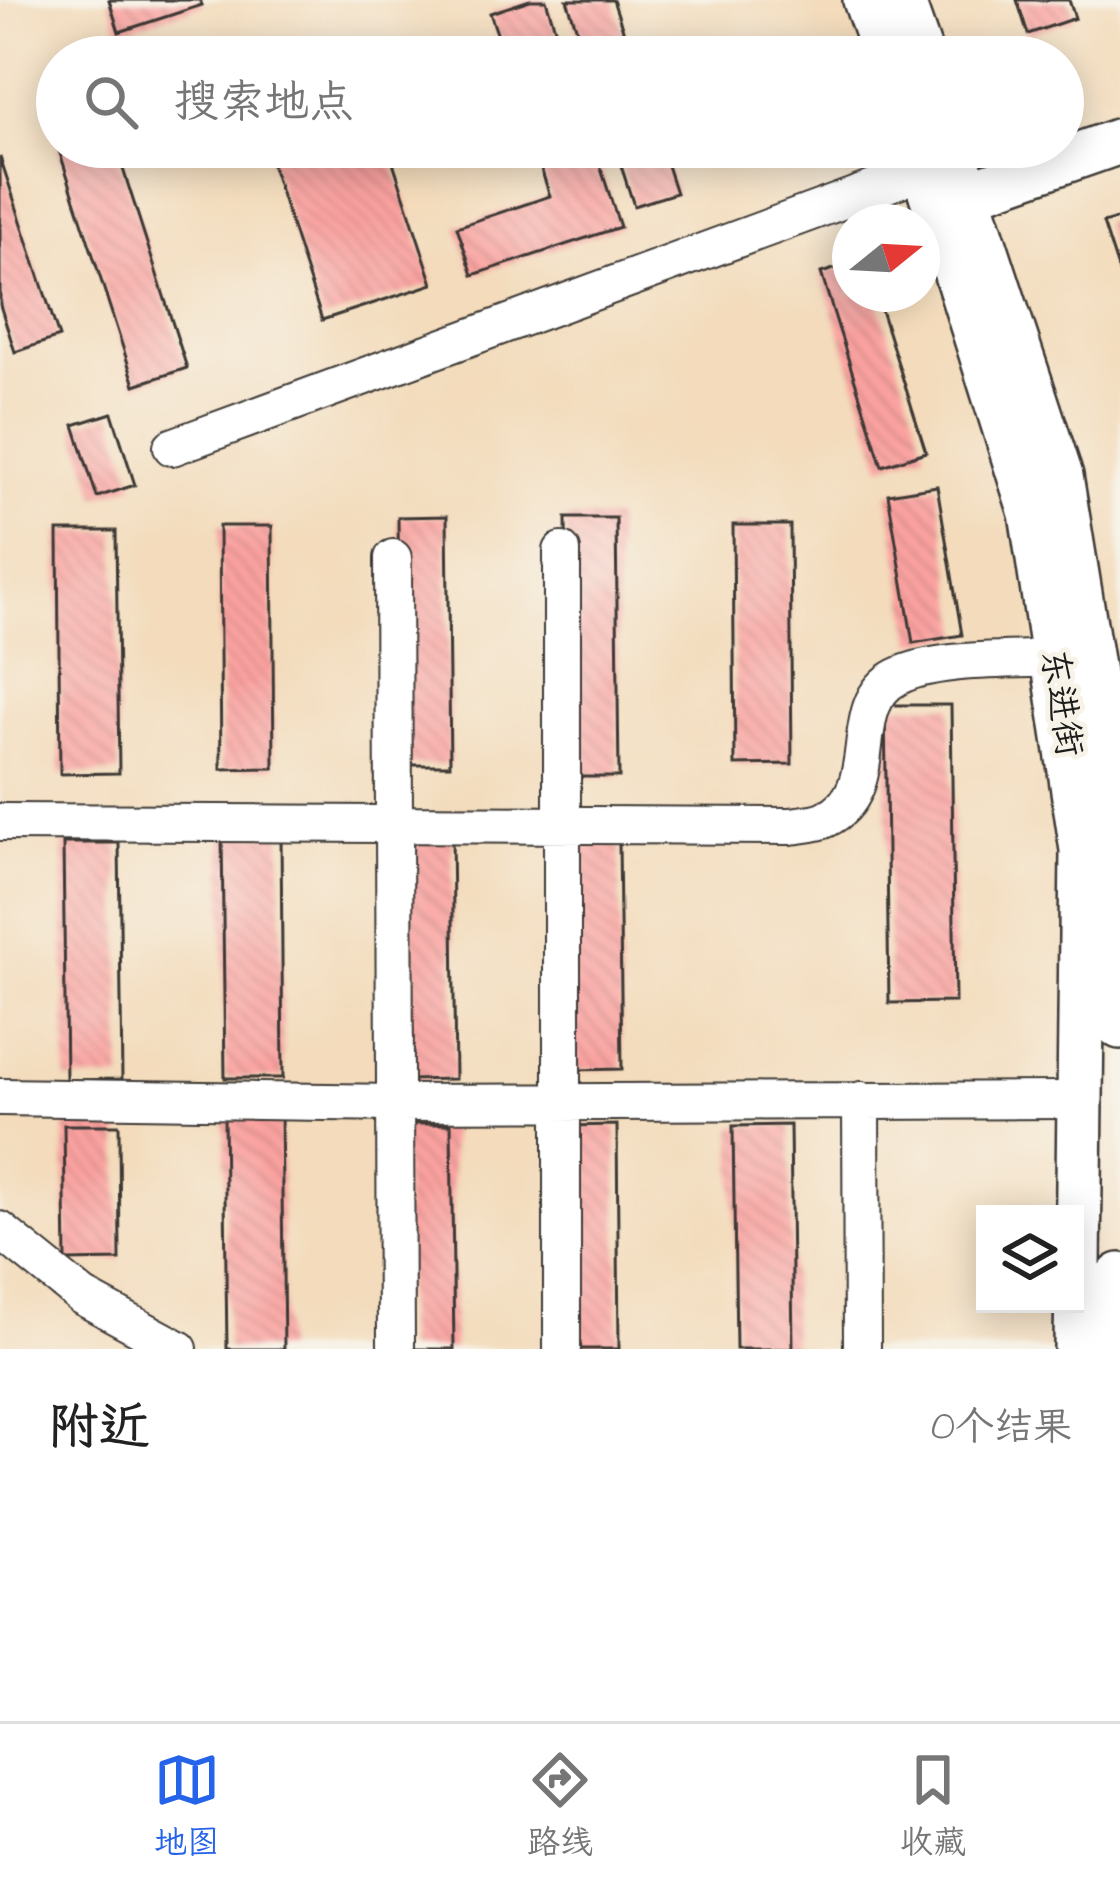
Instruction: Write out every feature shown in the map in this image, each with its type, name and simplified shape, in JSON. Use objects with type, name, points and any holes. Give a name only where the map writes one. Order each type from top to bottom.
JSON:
[{"type":"main road","points":[[866,0],[879,36]]},
{"type":"main road","points":[[901,0],[914,36]]},
{"type":"main road","points":[[1084,130],[1120,118]]},
{"type":"main road","points":[[1084,148],[1120,141]]},
{"type":"main road","points":[[941,174],[974,168]]},
{"type":"main road","name":"东进街","points":[[941,174],[1032,513],[1083,850],[1077,1349]]},
{"type":"main road","name":"东进街","points":[[941,174],[1060,476],[1112,811],[1120,1026]]},
{"type":"main road","points":[[1118,1349],[1120,1276]]},
{"type":"street","points":[[172,447],[941,174]]},
{"type":"street","points":[[562,551],[562,1349]]},
{"type":"street","points":[[393,558],[395,1349]]},
{"type":"street","points":[[0,822],[790,826],[826,819],[851,799],[862,776],[866,725],[874,702],[894,678],[926,668],[1054,658]]},
{"type":"street","points":[[0,1097],[395,1103],[1080,1100]]},
{"type":"street","points":[[861,1100],[862,1349]]},
{"type":"street","points":[[0,1230],[83,1297],[179,1349]]},
{"type":"building","points":[[109,0],[200,0],[202,5],[119,32]]},
{"type":"building","points":[[530,0],[546,0],[557,36],[498,36],[490,13]]},
{"type":"building","points":[[567,0],[613,0],[625,36],[579,36]]},
{"type":"building","points":[[1017,0],[1069,0],[1075,18],[1028,34]]},
{"type":"building","points":[[0,157],[59,337],[15,352],[0,305]]},
{"type":"building","points":[[65,168],[123,168],[187,368],[135,385]]},
{"type":"building","points":[[273,168],[395,168],[433,284],[322,320]]},
{"type":"building","points":[[541,168],[601,168],[620,227],[473,275],[457,227],[550,196]]},
{"type":"building","points":[[622,168],[668,168],[676,193],[634,206]]},
{"type":"building","points":[[1120,218],[1120,272],[1119,272],[1103,223]]},
{"type":"building","points":[[832,270],[832,308],[821,273]]},
{"type":"building","points":[[833,312],[882,312],[926,452],[882,466]]},
{"type":"building","points":[[112,413],[135,485],[97,497],[74,425]]},
{"type":"building","points":[[937,486],[962,635],[913,643],[888,494]]},
{"type":"building","points":[[447,516],[450,765],[401,765],[398,517]]},
{"type":"building","points":[[566,518],[616,518],[619,777],[569,777]]},
{"type":"building","points":[[733,525],[790,525],[792,764],[735,765]]},
{"type":"building","points":[[219,526],[272,526],[274,768],[221,769]]},
{"type":"building","points":[[58,531],[116,531],[119,773],[60,774]]},
{"type":"building","points":[[885,705],[951,705],[955,1002],[889,1003]]},
{"type":"building","points":[[403,834],[452,834],[455,1079],[406,1080]]},
{"type":"building","points":[[222,835],[281,835],[283,1078],[225,1078]]},
{"type":"building","points":[[569,842],[619,842],[622,1069],[572,1070]]},
{"type":"building","points":[[63,843],[119,843],[122,1079],[66,1080]]},
{"type":"building","points":[[281,1113],[284,1349],[227,1349],[224,1114]]},
{"type":"building","points":[[403,1124],[451,1124],[454,1349],[406,1349]]},
{"type":"building","points":[[64,1125],[119,1125],[120,1260],[66,1261]]},
{"type":"building","points":[[617,1125],[619,1349],[569,1349],[566,1126]]},
{"type":"building","points":[[790,1125],[793,1349],[736,1349],[733,1126]]}]
